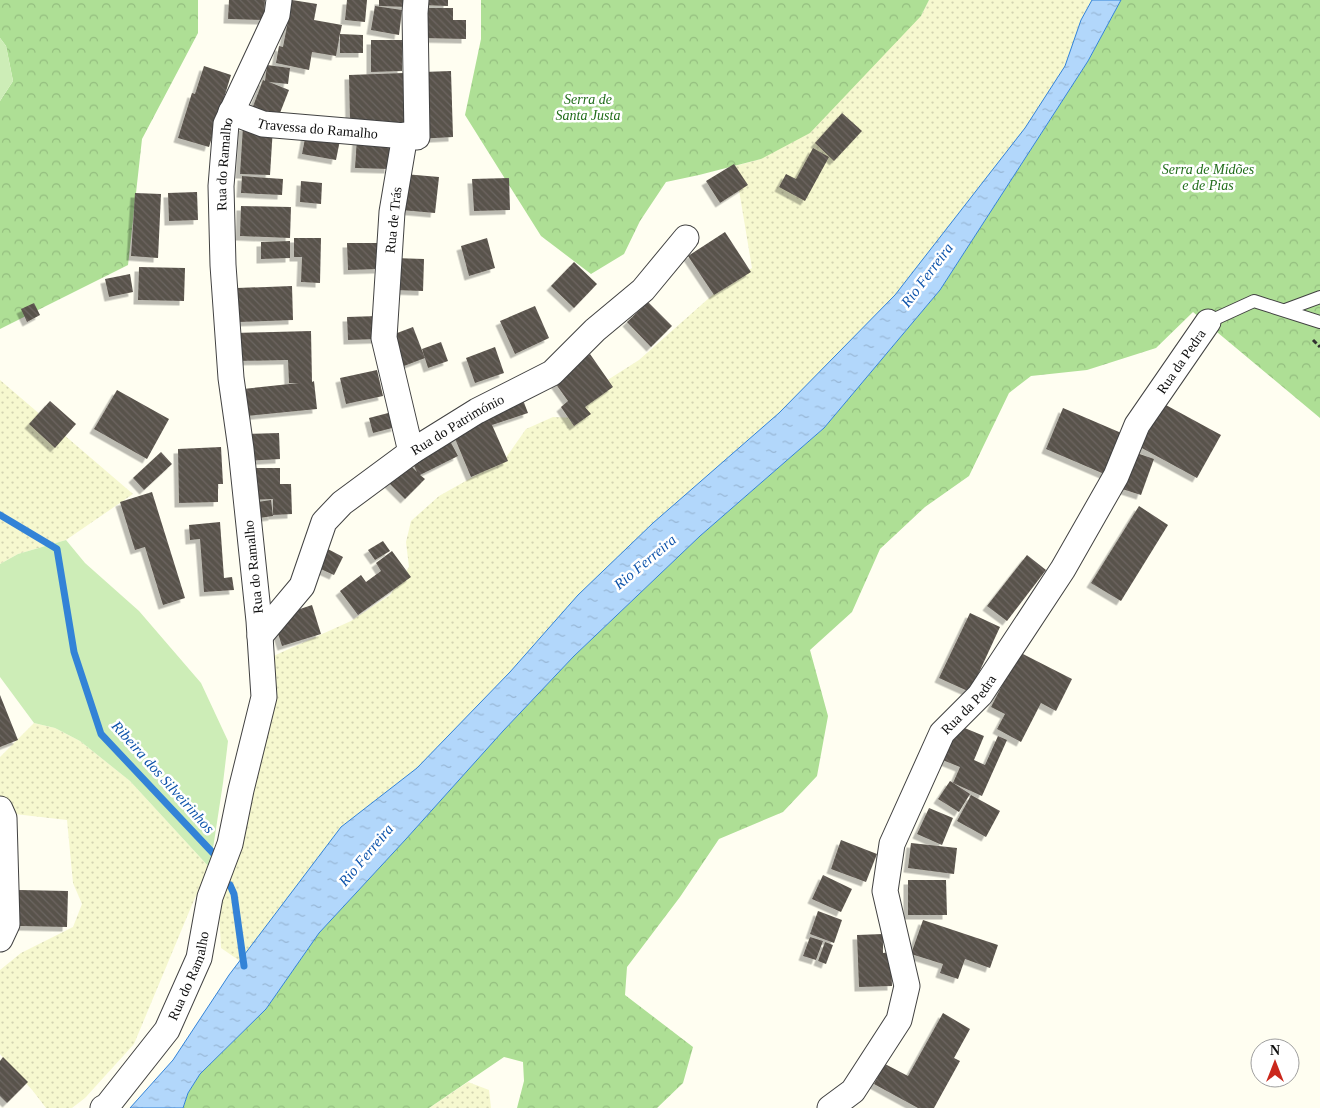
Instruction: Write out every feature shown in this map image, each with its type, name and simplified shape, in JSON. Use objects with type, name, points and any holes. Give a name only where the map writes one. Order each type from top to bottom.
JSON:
[{"type":"street","name":"Rua do Ramalho","points":[[103,1108],[107,1106],[167,1030],[199,958],[210,897],[230,844],[264,697],[260,636],[241,449],[231,378],[221,186],[226,124],[277,15],[279,0]]},
{"type":"street","points":[[405,135],[417,137],[416,0]]},
{"type":"street","name":"Travessa do Ramalho","points":[[231,112],[263,124],[405,135]]},
{"type":"street","name":"Rua de Trás","points":[[405,135],[392,212],[384,338],[411,452]]},
{"type":"street","name":"Rua do Património","points":[[260,636],[302,586],[324,522],[342,503],[411,452],[477,411],[552,373],[595,330],[643,290],[686,238]]},
{"type":"street","name":"Rua da Pedra","points":[[830,1108],[853,1091],[899,1020],[907,986],[885,892],[892,844],[942,733],[980,695],[1063,569],[1116,476],[1137,425],[1208,322]]},
{"type":"street","points":[[0,809],[4,818],[7,924],[0,939]]},
{"type":"lane","points":[[1285,310],[1320,297]]},
{"type":"lane","points":[[1208,322],[1254,301],[1320,322]]},
{"type":"green space","points":[[0,0],[198,0],[198,33],[142,139],[128,265],[0,329],[0,101],[13,81],[6,46],[0,38]]},
{"type":"green space","name":"Serra de Santa Justa","points":[[481,0],[929,0],[921,16],[810,133],[761,159],[666,182],[640,221],[624,254],[591,274],[541,236],[465,115],[481,39]]},
{"type":"green space","points":[[929,0],[1092,0],[1081,20],[1065,66],[1025,128],[895,295],[779,413],[653,523],[578,595],[510,672],[417,768],[341,827],[240,961],[221,948],[219,910],[231,874],[269,658],[351,621],[390,595],[409,567],[406,542],[411,521],[439,496],[505,459],[526,429],[553,417],[576,418],[595,388],[639,360],[717,291],[752,268],[735,166],[761,159],[921,16]]},
{"type":"green space","name":"Serra de Midões e de Pias","points":[[1121,0],[1320,0],[1320,418],[1193,312],[1156,348],[1087,370],[1031,376],[1009,393],[969,476],[925,507],[880,549],[852,612],[810,650],[828,716],[817,776],[783,812],[719,839],[680,897],[627,967],[625,995],[693,1047],[683,1083],[657,1108],[517,1108],[524,1081],[523,1062],[504,1057],[429,1108],[183,1108],[188,1093],[200,1074],[266,1009],[319,933],[503,731],[574,656],[700,536],[824,428],[940,290],[1088,61]]},
{"type":"green space","points":[[0,38],[6,46],[13,81],[0,101]]},
{"type":"green space","points":[[0,380],[133,494],[66,540],[18,554],[0,564]]},
{"type":"green space","points":[[66,540],[85,563],[139,611],[201,683],[228,741],[210,868],[130,781],[80,741],[55,728],[34,723],[0,677],[0,564],[18,554]]},
{"type":"green space","points":[[34,723],[55,728],[80,741],[130,781],[210,868],[194,900],[134,1044],[85,1098],[72,1108],[46,1108],[0,1054],[0,970],[21,953],[73,927],[82,904],[73,883],[67,820],[6,813],[0,802],[0,757]]},
{"type":"green space","points":[[468,1082],[489,1090],[491,1108],[429,1108]]},
{"type":"water","name":"Rio Ferreira","points":[[1092,0],[1121,0],[1088,61],[940,290],[824,428],[700,536],[574,656],[503,731],[319,933],[266,1009],[200,1074],[188,1093],[183,1108],[130,1108],[173,1060],[229,975],[341,827],[417,768],[510,672],[578,595],[653,523],[779,413],[895,295],[1025,128],[1065,66],[1081,20]]},
{"type":"building","points":[[229,0],[265,0],[264,20],[228,19]]},
{"type":"building","points":[[292,0],[317,4],[314,20],[342,25],[336,56],[312,52],[309,70],[276,63],[279,46],[283,47]]},
{"type":"building","points":[[347,0],[367,0],[365,22],[345,20]]},
{"type":"building","points":[[379,0],[409,0],[408,7],[379,6]]},
{"type":"building","points":[[421,0],[448,0],[448,6],[421,5]]},
{"type":"building","points":[[375,6],[402,10],[399,35],[371,30]]},
{"type":"building","points":[[422,8],[453,8],[453,20],[466,20],[466,39],[421,38]]},
{"type":"building","points":[[340,34],[363,35],[363,53],[340,53]]},
{"type":"building","points":[[371,40],[402,40],[402,71],[371,72]]},
{"type":"building","points":[[267,65],[290,68],[288,84],[269,82],[289,90],[278,118],[252,109],[263,80],[265,81]]},
{"type":"building","points":[[204,66],[231,75],[209,147],[178,138],[192,93],[195,94]]},
{"type":"building","points":[[451,71],[453,137],[417,139],[423,72]]},
{"type":"building","points":[[404,73],[406,127],[387,127],[387,121],[350,122],[349,75]]},
{"type":"building","points":[[842,113],[862,131],[834,161],[815,143]]},
{"type":"building","points":[[243,126],[273,127],[270,175],[240,174]]},
{"type":"building","points":[[307,128],[341,135],[336,160],[302,154]]},
{"type":"building","points":[[357,138],[390,140],[389,169],[355,168]]},
{"type":"building","points":[[813,148],[829,157],[805,201],[779,187],[786,174],[796,179]]},
{"type":"building","points":[[734,164],[748,185],[720,203],[706,181]]},
{"type":"building","points":[[404,174],[439,177],[435,213],[401,210]]},
{"type":"building","points":[[242,176],[283,179],[282,195],[241,193]]},
{"type":"building","points":[[509,178],[510,210],[474,211],[472,179]]},
{"type":"building","points":[[301,181],[322,183],[321,204],[300,202]]},
{"type":"building","points":[[197,192],[198,220],[169,221],[168,193]]},
{"type":"building","points":[[135,193],[161,194],[158,258],[131,256]]},
{"type":"building","points":[[241,206],[291,207],[290,238],[240,236]]},
{"type":"building","points":[[725,232],[751,272],[714,295],[688,256]]},
{"type":"building","points":[[294,238],[321,238],[320,283],[301,282],[302,257],[294,257]]},
{"type":"building","points":[[487,238],[495,268],[469,276],[461,246]]},
{"type":"building","points":[[290,241],[290,258],[261,259],[261,242]]},
{"type":"building","points":[[347,243],[378,243],[379,269],[348,270]]},
{"type":"building","points":[[394,258],[424,259],[423,291],[393,290]]},
{"type":"building","points":[[574,262],[597,284],[574,308],[551,286]]},
{"type":"building","points":[[139,267],[185,268],[184,301],[138,300]]},
{"type":"building","points":[[130,274],[133,292],[109,297],[105,279]]},
{"type":"building","points":[[292,286],[293,320],[238,322],[237,288]]},
{"type":"building","points":[[648,302],[672,326],[651,347],[627,322]]},
{"type":"building","points":[[34,303],[40,315],[27,322],[21,309]]},
{"type":"building","points":[[535,306],[549,338],[515,354],[500,321]]},
{"type":"building","points":[[378,316],[378,339],[348,340],[347,317]]},
{"type":"building","points":[[413,327],[425,358],[396,369],[384,338]]},
{"type":"building","points":[[311,331],[312,382],[314,381],[317,409],[237,417],[234,390],[299,383],[289,383],[288,360],[234,361],[234,333]]},
{"type":"building","points":[[441,342],[448,361],[428,368],[422,349]]},
{"type":"building","points":[[495,347],[504,373],[475,383],[466,358]]},
{"type":"building","points":[[590,354],[613,387],[585,407],[591,414],[574,426],[561,407],[568,401],[553,380]]},
{"type":"building","points":[[377,370],[383,396],[346,404],[340,378]]},
{"type":"building","points":[[117,390],[169,419],[147,459],[94,429]]},
{"type":"building","points":[[523,400],[528,413],[492,425],[508,461],[471,477],[451,429]]},
{"type":"building","points":[[50,401],[76,424],[55,448],[29,424]]},
{"type":"building","points":[[1164,404],[1221,435],[1197,478],[1140,447]]},
{"type":"building","points":[[1063,408],[1126,435],[1109,476],[1046,449]]},
{"type":"building","points":[[392,412],[396,427],[373,433],[369,418]]},
{"type":"building","points":[[279,433],[280,459],[244,461],[243,434]]},
{"type":"building","points":[[448,437],[458,456],[420,475],[425,479],[405,499],[384,478],[403,458],[417,472],[409,456]]},
{"type":"building","points":[[221,447],[223,484],[218,484],[218,502],[179,503],[178,449]]},
{"type":"building","points":[[1131,451],[1154,459],[1141,495],[1119,488]]},
{"type":"building","points":[[161,452],[172,464],[144,490],[133,478]]},
{"type":"building","points":[[248,468],[280,468],[280,484],[291,484],[292,514],[273,515],[273,499],[249,500]]},
{"type":"building","points":[[152,492],[185,598],[163,605],[145,547],[135,550],[120,502]]},
{"type":"building","points":[[271,500],[273,516],[253,519],[251,503]]},
{"type":"building","points":[[1139,506],[1168,525],[1121,601],[1091,583]]},
{"type":"building","points":[[220,522],[224,578],[232,577],[234,590],[204,592],[200,539],[190,540],[189,525]]},
{"type":"building","points":[[383,541],[390,551],[375,560],[368,550]]},
{"type":"building","points":[[324,547],[343,557],[334,575],[314,566]]},
{"type":"building","points":[[392,551],[411,577],[358,615],[340,591],[361,575],[366,582],[381,571],[376,563]]},
{"type":"building","points":[[1027,555],[1046,570],[1007,621],[987,606]]},
{"type":"building","points":[[312,605],[321,634],[282,646],[273,618]]},
{"type":"building","points":[[970,613],[1000,627],[970,692],[939,678]]},
{"type":"building","points":[[1019,652],[1072,679],[1056,711],[1041,703],[1021,742],[997,729],[1005,714],[991,707]]},
{"type":"building","points":[[0,695],[18,740],[0,747]]},
{"type":"building","points":[[955,724],[984,736],[974,760],[985,765],[998,736],[1007,740],[982,796],[953,783],[960,767],[940,759]]},
{"type":"building","points":[[950,781],[970,794],[959,812],[938,799]]},
{"type":"building","points":[[971,795],[1000,811],[986,837],[957,821]]},
{"type":"building","points":[[929,808],[953,818],[942,845],[917,834]]},
{"type":"building","points":[[841,840],[877,854],[866,882],[831,869]]},
{"type":"building","points":[[911,843],[957,848],[954,874],[908,868]]},
{"type":"building","points":[[823,875],[852,889],[841,912],[812,899]]},
{"type":"building","points":[[908,880],[946,880],[947,915],[908,915]]},
{"type":"building","points":[[19,890],[68,891],[67,927],[19,926]]},
{"type":"building","points":[[818,911],[842,920],[834,943],[810,934]]},
{"type":"building","points":[[923,920],[998,945],[990,968],[965,959],[958,979],[940,973],[943,964],[911,954]]},
{"type":"building","points":[[883,934],[883,953],[891,952],[892,986],[859,987],[857,935]]},
{"type":"building","points":[[810,937],[823,941],[816,960],[803,956]]},
{"type":"building","points":[[825,942],[833,945],[826,964],[818,961]]},
{"type":"building","points":[[943,1013],[970,1029],[954,1058],[960,1061],[934,1108],[918,1108],[874,1084],[885,1064],[908,1076]]},
{"type":"building","points":[[3,1057],[28,1082],[7,1103],[0,1096],[0,1061]]},
{"type":"waterway","name":"Ribeira dos Silveirinhos","points":[[0,515],[57,549],[74,652],[101,734],[213,853]]},
{"type":"waterway","name":"Ribeira dos Silveirinhos","points":[[230,885],[234,894],[244,966]]}]
